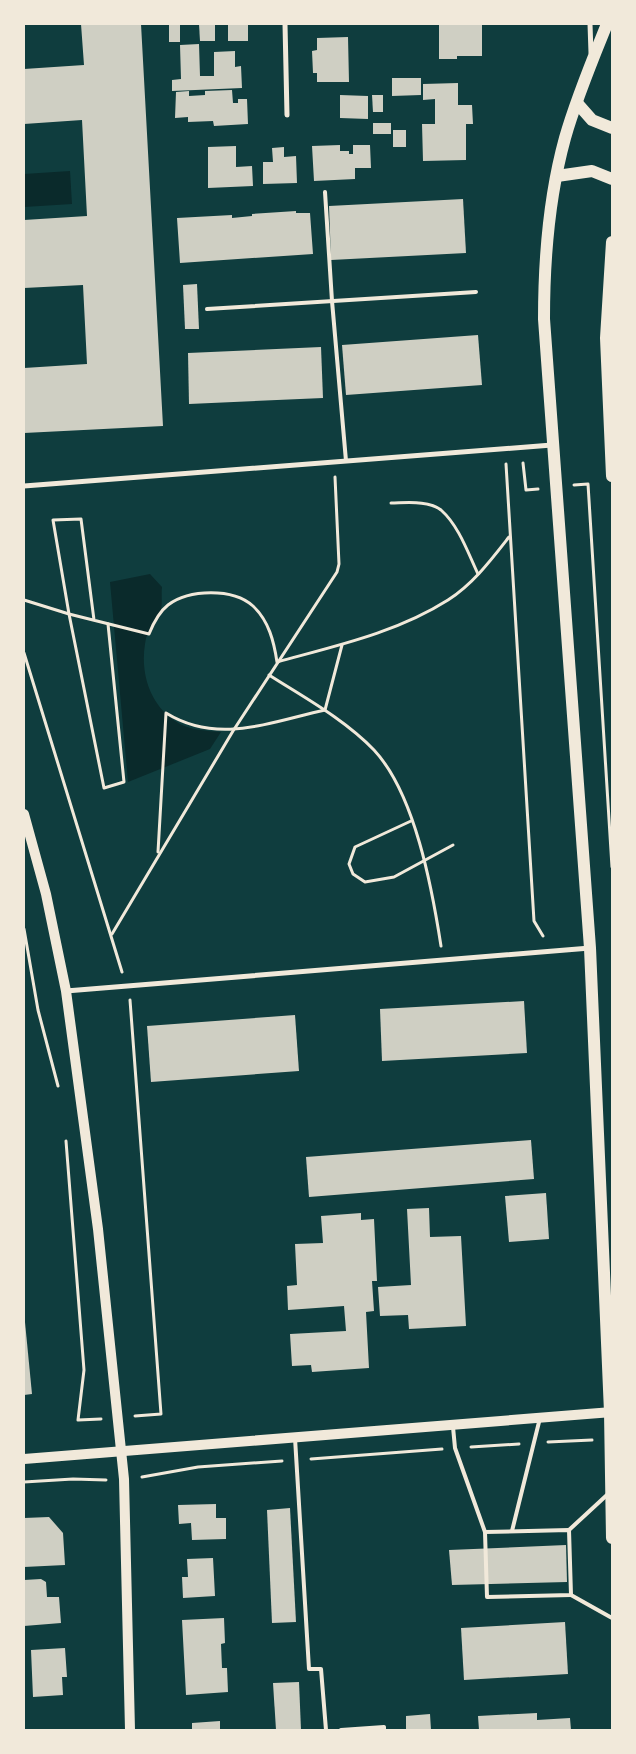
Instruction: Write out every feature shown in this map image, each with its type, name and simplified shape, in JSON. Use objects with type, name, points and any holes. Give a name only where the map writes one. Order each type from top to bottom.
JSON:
[{"type":"main road","points":[[607,24],[591,62],[565,139],[557,176],[544,280],[546,359],[590,948],[611,1412],[612,1538]]},
{"type":"main road","points":[[577,103],[592,120],[612,128]]},
{"type":"main road","points":[[557,176],[592,171],[612,179]]},
{"type":"main road","points":[[612,242],[606,338],[612,476]]},
{"type":"main road","points":[[24,814],[46,894],[66,991],[98,1229],[124,1479],[130,1730]]},
{"type":"main road","points":[[24,1459],[611,1412]]},
{"type":"street","points":[[285,24],[287,115]]},
{"type":"street","points":[[590,24],[591,62]]},
{"type":"street","points":[[24,486],[552,445]]},
{"type":"street","points":[[66,991],[590,948]]},
{"type":"lane","points":[[325,192],[332,301],[346,461]]},
{"type":"lane","points":[[207,309],[476,292]]},
{"type":"lane","points":[[512,1531],[540,1418]]},
{"type":"lane","points":[[453,1425],[455,1448],[485,1532],[487,1597],[570,1595],[612,1618]]},
{"type":"lane","points":[[295,1438],[298,1460],[309,1669],[321,1669],[326,1730]]},
{"type":"lane","points":[[485,1532],[569,1530],[611,1491]]},
{"type":"lane","points":[[569,1530],[570,1595]]},
{"type":"lane","points":[[341,1730],[384,1727],[384,1730]]},
{"type":"path","points":[[509,448],[506,462],[509,538],[527,773],[534,921],[552,951]]},
{"type":"path","points":[[496,463],[523,461],[526,490],[588,484],[612,867]]},
{"type":"path","points":[[112,934],[233,731],[316,604],[339,564],[333,462]]},
{"type":"path","points":[[334,475],[344,475]]},
{"type":"path","points":[[391,503],[418,503],[440,509],[459,534],[478,574]]},
{"type":"path","points":[[94,620],[81,519],[53,520],[69,614],[104,788],[124,782],[108,624]]},
{"type":"path","points":[[277,662],[360,640],[412,619],[449,599],[478,574],[509,538]]},
{"type":"path","points":[[24,600],[69,614],[149,634],[153,623],[168,605],[199,593],[220,593],[236,596],[253,606],[262,619],[273,638],[277,662]]},
{"type":"path","points":[[325,710],[342,644]]},
{"type":"path","points":[[24,653],[129,994],[139,1102],[161,1414]]},
{"type":"path","points":[[268,675],[325,710],[354,732],[381,759],[402,792],[423,860],[443,960]]},
{"type":"path","points":[[158,854],[166,713],[190,725],[207,729],[233,731],[325,710]]},
{"type":"path","points":[[411,821],[355,847],[349,864],[353,874],[365,882],[394,878],[423,860],[453,845]]},
{"type":"path","points":[[24,929],[38,1010],[60,1092]]},
{"type":"path","points":[[66,1137],[84,1370],[78,1420]]},
{"type":"path","points":[[24,1482],[74,1478],[94,1481],[124,1479],[161,1476],[198,1467],[455,1448],[610,1440]]},
{"type":"water","points":[[70,171],[72,204],[24,207],[24,174]]},
{"type":"water","points":[[150,574],[162,587],[162,604],[160,613],[149,631],[145,644],[144,667],[150,690],[162,709],[180,724],[205,731],[221,732],[210,749],[128,782],[110,582]]},
{"type":"building","points":[[81,24],[141,24],[163,426],[24,433],[24,368],[87,364],[83,285],[24,288],[24,220],[87,216],[82,120],[24,124],[24,69],[84,65]]},
{"type":"building","points":[[169,24],[180,24],[180,42],[169,42]]},
{"type":"building","points":[[199,24],[215,24],[215,41],[200,41]]},
{"type":"building","points":[[228,24],[248,24],[248,41],[228,41]]},
{"type":"building","points":[[439,24],[482,24],[482,56],[457,56],[457,59],[439,59]]},
{"type":"building","points":[[348,37],[349,82],[317,82],[317,73],[313,73],[312,51],[317,50],[317,38]]},
{"type":"building","points":[[199,44],[200,76],[214,76],[214,52],[235,51],[235,67],[241,66],[242,88],[172,91],[172,80],[181,79],[180,45]]},
{"type":"building","points":[[392,78],[421,78],[421,95],[392,96]]},
{"type":"building","points":[[458,83],[458,105],[472,105],[473,124],[466,124],[466,160],[423,161],[422,124],[435,124],[435,99],[423,100],[423,84]]},
{"type":"building","points":[[232,90],[233,103],[238,103],[238,99],[247,99],[248,124],[214,126],[213,121],[188,122],[188,117],[175,118],[176,92],[189,91],[189,96],[205,95],[205,91]]},
{"type":"building","points":[[340,95],[368,96],[368,119],[340,118]]},
{"type":"building","points":[[372,95],[383,95],[383,112],[373,112]]},
{"type":"building","points":[[373,123],[391,123],[391,134],[373,134]]},
{"type":"building","points":[[393,130],[406,130],[406,147],[393,147]]},
{"type":"building","points":[[340,145],[340,151],[349,151],[349,154],[353,154],[353,145],[370,145],[371,168],[355,168],[355,179],[314,181],[312,146]]},
{"type":"building","points":[[236,146],[236,167],[252,166],[253,186],[208,188],[208,147]]},
{"type":"building","points":[[284,147],[284,157],[296,156],[297,183],[263,184],[263,162],[273,162],[272,148]]},
{"type":"building","points":[[463,199],[466,253],[331,260],[329,206]]},
{"type":"building","points":[[296,211],[296,213],[310,213],[313,254],[180,263],[177,218],[232,215],[232,218],[252,216],[252,214]]},
{"type":"building","points":[[197,284],[199,329],[185,329],[183,285]]},
{"type":"building","points":[[478,335],[482,385],[346,395],[342,345]]},
{"type":"building","points":[[321,347],[323,398],[189,404],[188,353]]},
{"type":"building","points":[[524,1001],[527,1053],[382,1061],[380,1009]]},
{"type":"building","points":[[295,1015],[299,1071],[151,1082],[147,1026]]},
{"type":"building","points":[[531,1140],[534,1179],[309,1197],[306,1157]]},
{"type":"building","points":[[546,1193],[549,1239],[509,1242],[505,1196]]},
{"type":"building","points":[[429,1208],[430,1237],[461,1236],[466,1326],[409,1329],[408,1315],[380,1316],[378,1287],[411,1285],[407,1209]]},
{"type":"building","points":[[361,1213],[361,1220],[374,1219],[377,1281],[372,1281],[374,1311],[366,1312],[369,1368],[312,1372],[311,1365],[292,1366],[290,1334],[346,1331],[344,1306],[288,1310],[287,1286],[297,1285],[295,1244],[323,1243],[321,1216]]},
{"type":"building","points":[[24,1312],[32,1394],[24,1395]]},
{"type":"building","points":[[216,1504],[216,1518],[226,1518],[226,1539],[192,1540],[191,1523],[179,1524],[178,1505]]},
{"type":"building","points":[[290,1508],[296,1622],[272,1623],[267,1510]]},
{"type":"building","points":[[49,1517],[63,1533],[65,1565],[24,1567],[24,1518]]},
{"type":"building","points":[[566,1545],[567,1582],[452,1585],[449,1550]]},
{"type":"building","points":[[213,1558],[215,1596],[183,1598],[182,1577],[188,1577],[187,1559]]},
{"type":"building","points":[[41,1579],[46,1582],[47,1597],[59,1597],[61,1623],[24,1626],[24,1580]]},
{"type":"building","points":[[224,1618],[225,1643],[221,1644],[222,1668],[227,1668],[228,1692],[186,1695],[182,1620]]},
{"type":"building","points":[[565,1622],[568,1674],[464,1680],[461,1628]]},
{"type":"building","points":[[65,1648],[67,1677],[62,1677],[63,1695],[33,1697],[31,1650]]},
{"type":"building","points":[[299,1682],[301,1730],[276,1730],[273,1683]]},
{"type":"building","points":[[537,1713],[537,1720],[570,1718],[571,1730],[479,1730],[478,1716]]},
{"type":"building","points":[[430,1714],[431,1730],[406,1730],[406,1716]]},
{"type":"building","points":[[220,1721],[220,1730],[192,1730],[192,1723]]}]
